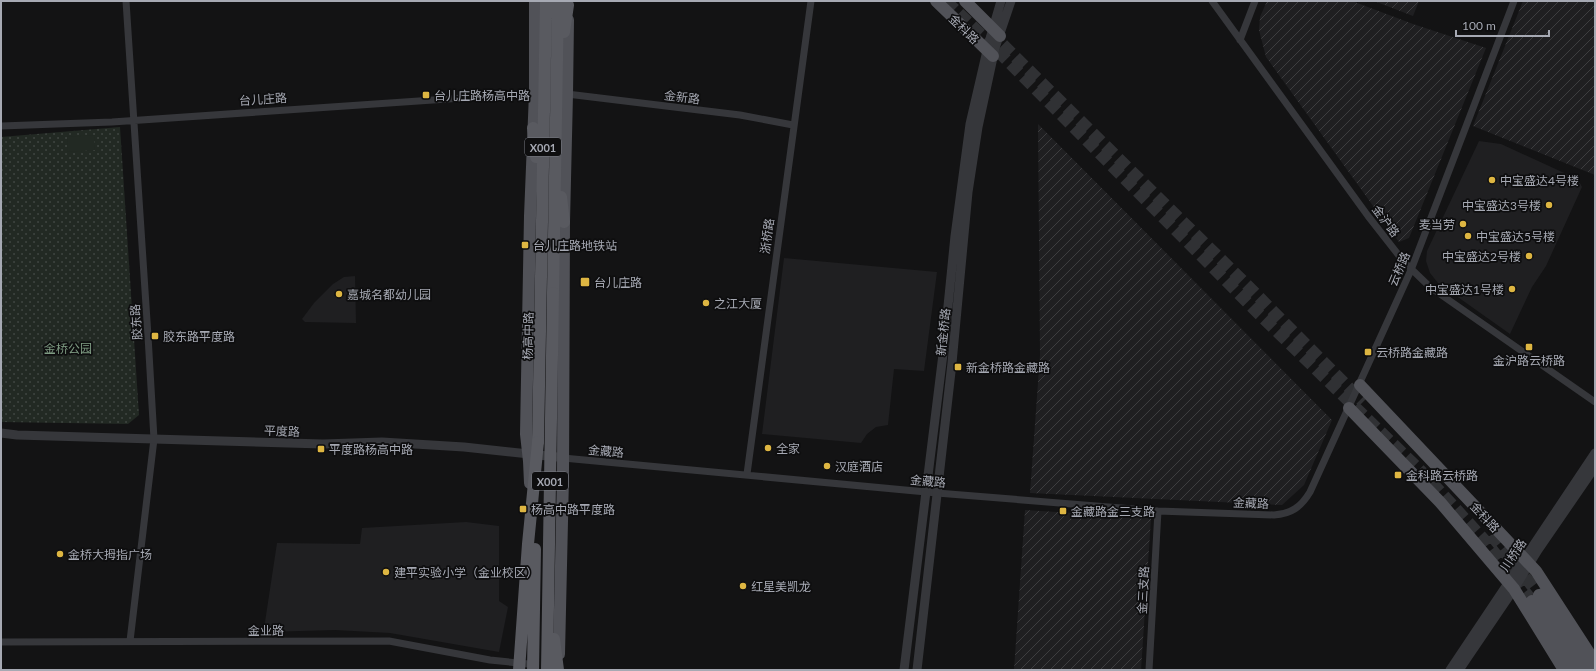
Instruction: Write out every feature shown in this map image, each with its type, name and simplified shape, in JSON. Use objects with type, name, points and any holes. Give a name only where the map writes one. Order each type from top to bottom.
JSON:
[{"type":"highway","name":"杨高中路","points":[[527,668],[538,442],[546,1]]},
{"type":"highway","name":"杨高中路","points":[[547,670],[558,21],[565,2]]},
{"type":"highway","points":[[557,68],[565,2]]},
{"type":"highway","points":[[534,128],[541,236]]},
{"type":"highway","points":[[556,137],[564,222]]},
{"type":"highway","points":[[550,500],[552,620],[558,670]]},
{"type":"main road","name":"杨高中路","points":[[527,668],[530,509],[526,418],[530,223],[534,128],[530,93],[534,1]]},
{"type":"main road","name":"金科路","points":[[936,1],[990,54]]},
{"type":"main road","name":"金科路","points":[[965,1],[996,31]]},
{"type":"main road","name":"X001","points":[[558,670],[563,458],[564,222],[567,94],[565,2]]},
{"type":"main road","name":"金科路","points":[[1360,385],[1536,571],[1595,662]]},
{"type":"main road","name":"金科路","points":[[1349,408],[1440,502],[1512,586],[1564,670]]},
{"type":"main road","points":[[1576,670],[1535,598],[1589,670]]},
{"type":"street","name":"胶东路","points":[[126,1],[154,439],[130,641]]},
{"type":"street","name":"浙桥路","points":[[747,474],[793,125],[811,1]]},
{"type":"street","name":"新金桥路","points":[[904,670],[944,346],[955,236],[970,124],[996,31],[1001,1]]},
{"type":"street","name":"新金桥路","points":[[996,31],[1011,1]]},
{"type":"street","name":"金沪路","points":[[1212,1],[1368,216],[1411,270],[1430,287],[1595,402]]},
{"type":"street","points":[[1240,40],[1255,1]]},
{"type":"street","name":"云桥路","points":[[1292,511],[1305,500],[1310,492],[1360,385],[1411,270],[1514,1]]},
{"type":"street","name":"新金桥路","points":[[917,670],[952,356],[968,192],[990,54]]},
{"type":"street","name":"台儿庄路","points":[[1,126],[112,122],[134,119],[530,93]]},
{"type":"street","name":"金新路","points":[[567,94],[740,115],[793,125]]},
{"type":"street","name":"平度路","points":[[1,433],[17,435],[323,444],[382,442],[563,458]]},
{"type":"street","name":"川桥路","points":[[1459,670],[1595,454]]},
{"type":"street","name":"金藏路","points":[[563,458],[747,474],[937,493],[1158,511],[1274,515],[1292,511]]},
{"type":"street","name":"川桥路","points":[[1527,561],[1595,466]]},
{"type":"street","name":"金三支路","points":[[1149,670],[1158,511]]},
{"type":"street","name":"川桥路","points":[[1450,670],[1512,586]]},
{"type":"street","name":"金业路","points":[[1,642],[389,641],[527,668]]},
{"type":"shaded area","points":[[1267,1],[1352,1],[1413,24],[1486,48],[1409,238],[1399,242],[1266,57],[1259,30],[1260,17]]},
{"type":"shaded area","points":[[1374,1],[1419,1],[1413,16]]},
{"type":"shaded area","points":[[1523,1],[1595,1],[1595,175],[1473,126]]},
{"type":"shaded area","points":[[1038,124],[1332,420],[1304,485],[1282,505],[1030,493],[1040,355]]},
{"type":"shaded area","points":[[1479,141],[1501,144],[1573,177],[1579,181],[1582,187],[1546,266],[1532,287],[1510,334],[1438,283],[1430,273],[1426,261],[1427,251]]},
{"type":"shaded area","points":[[784,258],[937,272],[924,371],[894,369],[888,425],[876,427],[867,434],[861,443],[762,434]]},
{"type":"shaded area","name":"嘉城名都幼儿园","points":[[355,276],[356,323],[305,322],[302,319],[314,303],[333,284],[344,277]]},
{"type":"shaded area","points":[[1025,510],[1151,518],[1141,670],[1014,670]]},
{"type":"shaded area","name":"建平实验小学（金业校区）","points":[[466,522],[499,526],[499,601],[508,607],[499,652],[390,633],[335,630],[266,632],[265,622],[277,543],[360,544],[362,528]]},
{"type":"green space","name":"金桥公园","points":[[120,127],[139,415],[128,424],[1,422],[1,137]]},
{"type":"green space","points":[[94,135],[95,150],[68,152],[67,137]]},
{"type":"tunnel","points":[[946,1],[989,42],[1259,314],[1425,475],[1487,543],[1532,601]]},
{"type":"tunnel","points":[[990,32],[1247,285],[1363,402]]},
{"type":"tunnel","points":[[1491,535],[1539,595]]},
{"type":"place","name":"台儿庄路杨高中路","points":[[426,95]]},
{"type":"place","name":"中宝盛达4号楼","points":[[1492,180]]},
{"type":"place","name":"中宝盛达3号楼","points":[[1549,205]]},
{"type":"place","name":"麦当劳","points":[[1463,224]]},
{"type":"place","name":"中宝盛达5号楼","points":[[1468,236]]},
{"type":"place","name":"台儿庄路地铁站","points":[[525,245]]},
{"type":"place","name":"中宝盛达2号楼","points":[[1529,256]]},
{"type":"place","name":"台儿庄路","points":[[585,282]]},
{"type":"place","name":"中宝盛达1号楼","points":[[1512,289]]},
{"type":"place","name":"嘉城名都幼儿园","points":[[339,294]]},
{"type":"place","name":"之江大厦","points":[[706,303]]},
{"type":"place","name":"胶东路平度路","points":[[155,336]]},
{"type":"place","name":"金沪路云桥路","points":[[1529,347]]},
{"type":"place","name":"云桥路金藏路","points":[[1368,352]]},
{"type":"place","name":"新金桥路金藏路","points":[[958,367]]},
{"type":"place","name":"全家","points":[[768,448]]},
{"type":"place","name":"平度路杨高中路","points":[[321,449]]},
{"type":"place","name":"汉庭酒店","points":[[827,466]]},
{"type":"place","name":"金科路云桥路","points":[[1398,475]]},
{"type":"place","name":"杨高中路平度路","points":[[523,509]]},
{"type":"place","name":"金藏路金三支路","points":[[1063,511]]},
{"type":"place","name":"金桥大拇指广场","points":[[60,554]]},
{"type":"place","name":"建平实验小学（金业校区）","points":[[386,572]]},
{"type":"place","name":"红星美凯龙","points":[[743,586]]}]
